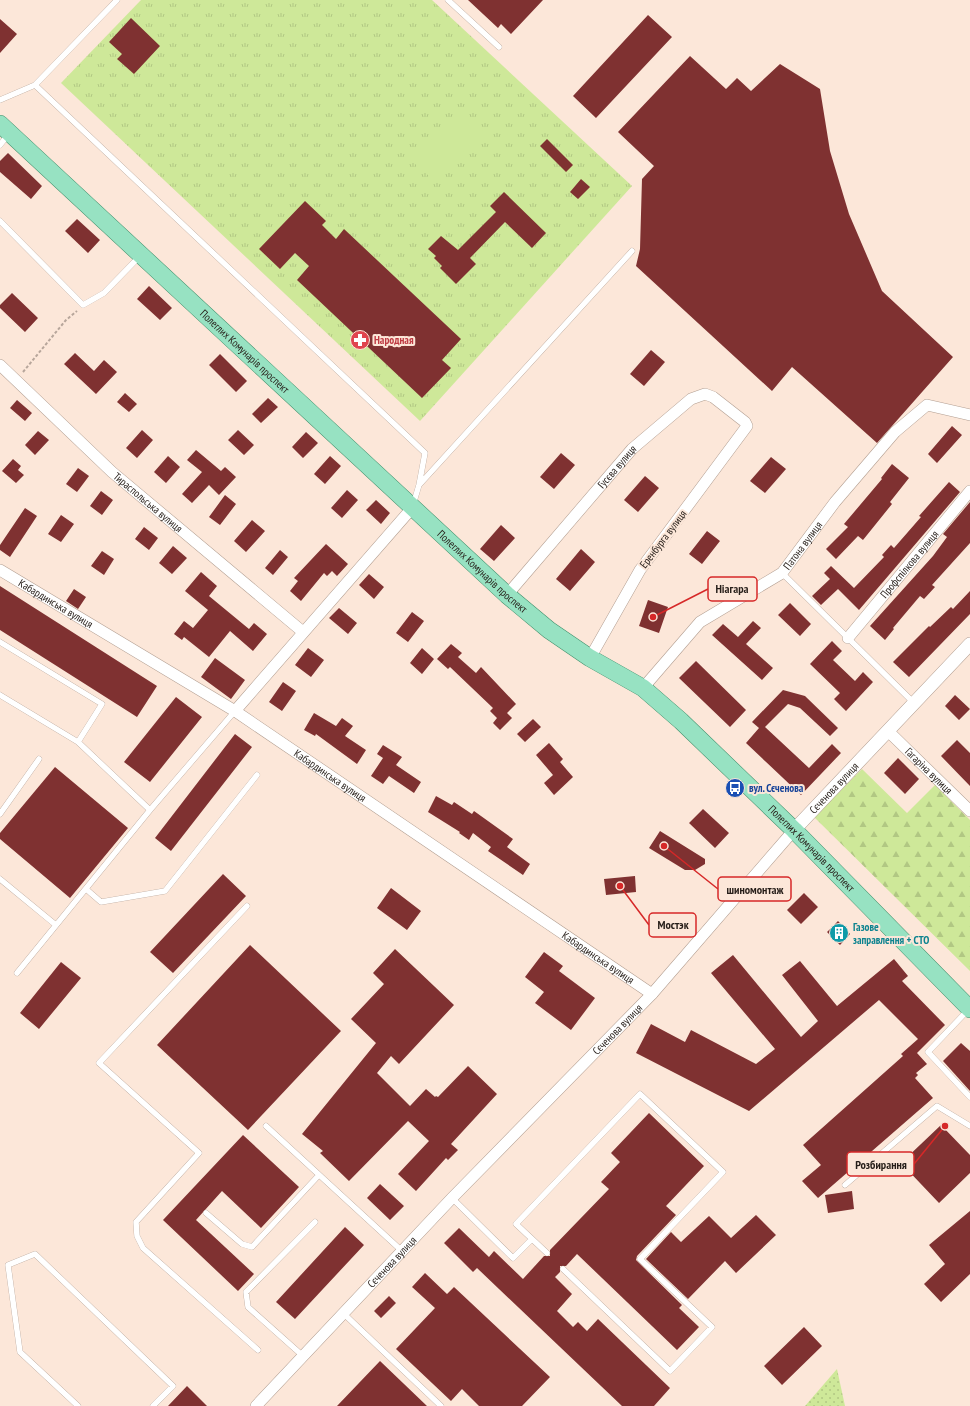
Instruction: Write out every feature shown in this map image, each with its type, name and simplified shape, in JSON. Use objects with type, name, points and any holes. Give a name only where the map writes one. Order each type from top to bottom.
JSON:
[{"type":"main road","name":"Полеглих Комунарів проспект","points":[[3,134],[140,256],[507,595],[549,630],[590,658],[642,688],[681,720],[794,830],[970,1009]]},
{"type":"street","name":"Тираспольська вулиця","points":[[0,365],[112,472],[303,632]]},
{"type":"street","name":"Гусєва вулиця","points":[[507,595],[632,450],[691,399],[705,394],[713,397],[745,422],[746,426]]},
{"type":"street","name":"Патона вулиця","points":[[642,688],[700,622],[782,573],[835,502],[895,432],[927,405],[970,415]]},
{"type":"street","name":"Еренбурга вулиця","points":[[590,658],[640,570],[746,426]]},
{"type":"street","name":"Профспілкова вулиця","points":[[848,638],[970,491]]},
{"type":"street","points":[[235,711],[412,507]]},
{"type":"street","name":"Кабардинська вулиця","points":[[0,570],[235,711],[652,994]]},
{"type":"street","name":"Сєченова вулиця","points":[[256,1406],[452,1198],[652,994],[794,830],[970,645]]},
{"type":"street","name":"Гагаріна вулиця","points":[[888,731],[970,812]]},
{"type":"lane","points":[[0,100],[34,85],[118,0]]},
{"type":"lane","points":[[448,0],[499,46]]},
{"type":"lane","points":[[34,85],[426,453],[419,485],[412,507]]},
{"type":"lane","points":[[0,221],[84,305],[104,293],[140,256]]},
{"type":"lane","points":[[419,485],[632,251]]},
{"type":"lane","points":[[782,573],[914,703]]},
{"type":"lane","points":[[0,642],[102,704],[78,742]]},
{"type":"lane","points":[[0,695],[78,742],[150,810]]},
{"type":"lane","points":[[17,973],[150,810],[235,711]]},
{"type":"lane","points":[[0,814],[39,759]]},
{"type":"lane","points":[[86,889],[101,902],[165,892],[257,775]]},
{"type":"lane","points":[[0,880],[56,926]]},
{"type":"lane","points":[[247,906],[99,1063],[198,1153],[136,1222],[137,1236],[143,1248],[258,1350]]},
{"type":"lane","points":[[970,1009],[928,1052],[970,1097]]},
{"type":"lane","points":[[547,1254],[516,1224],[640,1094],[723,1172],[640,1259],[712,1327],[670,1371],[563,1269]]},
{"type":"lane","points":[[846,1185],[937,1106],[970,1126]]},
{"type":"lane","points":[[266,1126],[402,1251]]},
{"type":"lane","points":[[206,1213],[242,1244],[252,1247],[319,1175]]},
{"type":"lane","points":[[452,1198],[513,1258],[532,1239]]},
{"type":"lane","points":[[303,1356],[248,1307],[246,1292],[315,1222]]},
{"type":"lane","points":[[78,1406],[20,1352],[8,1266],[35,1254],[173,1386],[153,1406]]},
{"type":"lane","points":[[343,1313],[441,1406]]},
{"type":"path","points":[[16,380],[66,320],[84,305]]},
{"type":"green space","points":[[141,0],[432,0],[632,186],[420,421],[61,83]]},
{"type":"green space","points":[[459,109],[483,130],[436,182],[412,161]]},
{"type":"green space","points":[[862,769],[907,813],[935,785],[970,820],[970,971],[814,817]]},
{"type":"green space","points":[[837,1369],[845,1406],[805,1406]]},
{"type":"building","points":[[468,0],[543,0],[511,34],[501,24],[498,28]]},
{"type":"building","points":[[648,15],[672,37],[596,118],[573,96]]},
{"type":"building","points":[[131,18],[160,46],[134,74],[117,59],[122,54],[109,42]]},
{"type":"building","points":[[0,19],[17,34],[0,53]]},
{"type":"building","points":[[690,56],[726,89],[737,78],[751,91],[780,64],[820,89],[830,151],[849,214],[882,291],[953,357],[877,443],[792,367],[772,391],[636,266],[640,249],[642,179],[654,166],[618,132]]},
{"type":"building","points":[[547,139],[573,165],[566,172],[540,146]]},
{"type":"building","points":[[8,153],[42,186],[31,199],[0,172],[0,161]]},
{"type":"building","points":[[581,179],[590,187],[578,199],[570,192]]},
{"type":"building","points":[[504,192],[546,233],[532,248],[505,222],[470,258],[476,264],[456,284],[440,268],[442,266],[434,258],[436,256],[428,249],[441,236],[458,250],[496,212],[490,206]]},
{"type":"building","points":[[305,201],[326,221],[322,225],[336,239],[344,229],[461,339],[442,360],[451,368],[422,398],[297,280],[309,266],[295,253],[280,269],[259,249]]},
{"type":"building","points":[[77,219],[100,240],[88,253],[65,231]]},
{"type":"building","points":[[149,286],[172,308],[160,320],[137,299]]},
{"type":"building","points":[[12,293],[38,318],[25,332],[0,308],[0,305]]},
{"type":"building","points":[[651,350],[665,362],[644,386],[630,374]]},
{"type":"building","points":[[75,353],[94,371],[104,360],[117,372],[96,394],[64,364]]},
{"type":"building","points":[[220,354],[247,381],[236,392],[209,365]]},
{"type":"building","points":[[125,393],[137,404],[129,412],[117,402]]},
{"type":"building","points":[[268,398],[278,407],[261,423],[252,414]]},
{"type":"building","points":[[17,400],[32,413],[25,421],[10,408]]},
{"type":"building","points":[[952,426],[962,435],[937,463],[928,454]]},
{"type":"building","points":[[142,430],[153,440],[137,458],[126,448]]},
{"type":"building","points":[[238,430],[254,445],[244,455],[228,440]]},
{"type":"building","points":[[38,431],[49,440],[35,455],[25,445]]},
{"type":"building","points":[[306,432],[318,443],[303,458],[292,447]]},
{"type":"building","points":[[196,450],[221,471],[225,467],[236,477],[219,495],[209,485],[192,503],[182,494],[202,472],[187,460]]},
{"type":"building","points":[[561,453],[575,465],[554,489],[540,477]]},
{"type":"building","points":[[168,456],[180,467],[166,483],[154,472]]},
{"type":"building","points":[[330,456],[341,466],[325,484],[314,474]]},
{"type":"building","points":[[771,457],[786,469],[765,493],[750,481]]},
{"type":"building","points":[[13,459],[21,466],[18,470],[24,475],[16,483],[2,471]]},
{"type":"building","points":[[892,464],[909,478],[890,502],[892,504],[863,540],[858,536],[836,559],[826,549],[848,527],[844,524],[882,479],[881,478]]},
{"type":"building","points":[[78,468],[89,476],[77,492],[66,484]]},
{"type":"building","points":[[645,476],[659,488],[638,512],[624,500]]},
{"type":"building","points":[[949,482],[960,492],[859,610],[838,589],[821,605],[812,596],[830,579],[824,573],[831,566],[854,588],[884,557],[882,555],[891,545],[894,548],[921,517],[919,516]]},
{"type":"building","points":[[347,490],[358,500],[342,518],[331,508]]},
{"type":"building","points":[[101,491],[113,500],[102,515],[90,506]]},
{"type":"building","points":[[225,495],[236,504],[220,525],[209,517]]},
{"type":"building","points":[[376,500],[390,513],[381,524],[366,510]]},
{"type":"building","points":[[970,502],[970,543],[932,585],[935,587],[924,599],[920,596],[893,628],[894,629],[885,640],[870,626],[933,556],[947,537],[943,534]]},
{"type":"building","points":[[25,508],[37,516],[10,557],[0,550],[0,545]]},
{"type":"building","points":[[61,515],[74,524],[61,542],[48,534]]},
{"type":"building","points":[[252,520],[265,531],[246,552],[234,541]]},
{"type":"building","points":[[501,525],[515,538],[494,561],[480,549]]},
{"type":"building","points":[[144,527],[158,538],[149,550],[135,539]]},
{"type":"building","points":[[707,531],[720,541],[702,564],[689,554]]},
{"type":"building","points":[[326,544],[348,564],[337,576],[332,571],[327,576],[324,573],[301,601],[290,591],[298,581],[294,578]]},
{"type":"building","points":[[173,546],[187,558],[172,574],[159,563]]},
{"type":"building","points":[[581,549],[595,562],[570,591],[556,579]]},
{"type":"building","points":[[280,550],[288,557],[273,575],[265,568]]},
{"type":"building","points":[[102,551],[114,559],[104,575],[91,566]]},
{"type":"building","points":[[201,572],[217,586],[209,596],[249,629],[254,623],[267,634],[253,651],[230,631],[209,657],[184,637],[182,640],[174,634],[184,621],[193,628],[208,610],[185,591]]},
{"type":"building","points":[[369,574],[384,587],[374,599],[359,585]]},
{"type":"building","points":[[0,586],[157,686],[137,717],[0,630]]},
{"type":"building","points":[[74,589],[86,597],[78,609],[66,601]]},
{"type":"building","points":[[970,591],[970,614],[909,677],[893,662],[929,626],[930,627],[951,607],[953,609]]},
{"type":"building","points":[[648,600],[668,607],[659,633],[639,626]]},
{"type":"building","points":[[790,603],[811,624],[800,636],[778,615]]},
{"type":"building","points":[[339,608],[357,623],[348,634],[329,618]]},
{"type":"building","points":[[412,612],[424,621],[408,642],[396,633]]},
{"type":"building","points":[[753,621],[761,628],[746,644],[773,668],[762,680],[712,635],[723,624],[738,637]]},
{"type":"building","points":[[832,641],[842,651],[833,660],[855,681],[863,672],[873,682],[846,711],[834,699],[840,693],[810,664]]},
{"type":"building","points":[[451,644],[462,653],[458,657],[476,673],[481,667],[516,704],[507,713],[512,718],[500,730],[493,723],[497,718],[490,711],[493,708],[450,667],[448,669],[437,659]]},
{"type":"building","points":[[308,648],[324,660],[311,677],[295,665]]},
{"type":"building","points":[[422,648],[434,659],[422,674],[410,663]]},
{"type":"building","points":[[215,658],[245,680],[231,699],[201,677]]},
{"type":"building","points":[[696,661],[746,710],[730,727],[679,678]]},
{"type":"building","points":[[283,682],[296,691],[282,711],[269,702]]},
{"type":"building","points":[[783,690],[805,696],[838,728],[830,736],[800,708],[788,704],[765,727],[809,768],[832,744],[841,753],[801,795],[746,743],[759,728],[752,722]]},
{"type":"building","points":[[955,695],[970,709],[959,720],[945,706]]},
{"type":"building","points":[[176,697],[202,717],[150,782],[124,762]]},
{"type":"building","points":[[314,713],[336,726],[342,718],[353,726],[345,736],[366,750],[357,764],[316,734],[315,736],[304,730]]},
{"type":"building","points":[[533,719],[541,727],[525,742],[517,734]]},
{"type":"building","points":[[235,734],[252,747],[171,851],[155,838]]},
{"type":"building","points":[[957,740],[970,753],[970,786],[941,756]]},
{"type":"building","points":[[549,743],[563,759],[560,762],[573,777],[554,795],[544,783],[553,775],[536,755]]},
{"type":"building","points":[[383,745],[402,757],[396,765],[421,782],[414,793],[389,776],[383,784],[371,776],[383,758],[377,754]]},
{"type":"building","points":[[898,758],[919,779],[905,794],[884,773]]},
{"type":"building","points":[[55,767],[128,828],[70,898],[0,839],[0,833]]},
{"type":"building","points":[[436,796],[452,805],[454,802],[472,814],[474,811],[513,839],[507,847],[530,864],[523,875],[488,851],[491,847],[473,833],[469,840],[459,833],[460,832],[428,812]]},
{"type":"building","points":[[703,809],[729,833],[715,848],[689,823]]},
{"type":"building","points":[[660,831],[705,859],[705,864],[695,870],[685,870],[649,848]]},
{"type":"building","points":[[223,874],[246,896],[173,973],[150,952]]},
{"type":"building","points":[[635,876],[636,892],[606,895],[604,879]]},
{"type":"building","points":[[391,888],[421,911],[407,930],[377,908]]},
{"type":"building","points":[[804,893],[818,907],[801,924],[787,910]]},
{"type":"building","name":"Газове заправлення + СТО","points":[[838,921],[850,934],[840,945],[827,932]]},
{"type":"building","points":[[250,945],[341,1031],[248,1130],[157,1045]]},
{"type":"building","points":[[395,949],[454,1005],[399,1064],[391,1056],[377,1073],[410,1106],[426,1089],[435,1097],[438,1097],[468,1066],[497,1094],[451,1144],[458,1150],[448,1160],[446,1158],[416,1191],[398,1174],[429,1141],[408,1121],[349,1181],[320,1153],[323,1151],[302,1134],[376,1043],[351,1019],[384,984],[373,973]]},
{"type":"building","points":[[544,952],[563,966],[559,971],[595,998],[571,1030],[535,1003],[544,992],[525,977]]},
{"type":"building","points":[[733,955],[801,1037],[818,1021],[782,975],[800,961],[837,1006],[894,959],[908,976],[902,981],[945,1025],[917,1053],[927,1064],[916,1073],[918,1075],[915,1078],[933,1098],[818,1198],[802,1181],[821,1165],[803,1145],[903,1056],[901,1054],[918,1039],[879,1000],[749,1111],[636,1053],[651,1024],[685,1042],[691,1030],[756,1064],[775,1049],[711,973]]},
{"type":"building","points":[[61,962],[81,978],[39,1029],[20,1013]]},
{"type":"building","points":[[961,1043],[970,1051],[970,1091],[943,1061]]},
{"type":"building","points":[[649,1113],[704,1166],[666,1206],[676,1215],[637,1256],[636,1260],[682,1305],[679,1308],[699,1327],[677,1350],[577,1254],[566,1266],[560,1266],[560,1272],[555,1277],[572,1294],[557,1311],[573,1327],[578,1322],[587,1331],[598,1319],[670,1388],[654,1406],[622,1406],[477,1268],[473,1272],[444,1243],[459,1228],[489,1257],[494,1251],[523,1279],[544,1256],[550,1256],[550,1250],[609,1189],[601,1182],[620,1162],[611,1153]]},
{"type":"building","points":[[941,1125],[970,1155],[970,1173],[939,1203],[901,1163]]},
{"type":"building","points":[[243,1135],[299,1187],[261,1228],[222,1191],[196,1220],[254,1274],[238,1291],[163,1220]]},
{"type":"building","points":[[380,1184],[404,1206],[390,1220],[367,1198]]},
{"type":"building","points":[[852,1191],[854,1209],[828,1213],[825,1195]]},
{"type":"building","points":[[970,1211],[970,1274],[941,1302],[924,1284],[945,1264],[929,1245]]},
{"type":"building","points":[[756,1215],[776,1235],[736,1273],[725,1261],[688,1299],[646,1259],[671,1232],[681,1242],[709,1216],[731,1238]]},
{"type":"building","points":[[345,1227],[364,1245],[295,1319],[276,1302]]},
{"type":"building","points":[[425,1273],[447,1294],[454,1287],[550,1377],[522,1406],[479,1406],[462,1389],[451,1401],[396,1349],[435,1308],[412,1287]]},
{"type":"building","points":[[389,1296],[396,1303],[381,1318],[374,1311]]},
{"type":"building","points":[[804,1327],[822,1346],[782,1385],[764,1366]]},
{"type":"building","points":[[380,1361],[427,1406],[337,1406]]},
{"type":"building","points":[[187,1386],[207,1406],[168,1406]]},
{"type":"place","name":"Народная","points":[[360,340]]},
{"type":"place","name":"Ніагара","points":[[653,617]]},
{"type":"place","name":"вул. Сєченова","points":[[735,788]]},
{"type":"place","name":"шиномонтаж","points":[[664,846]]},
{"type":"place","name":"Мостэк","points":[[620,886]]},
{"type":"place","name":"Газове заправлення + СТО","points":[[839,933]]},
{"type":"place","name":"Розбирання","points":[[945,1126]]}]
